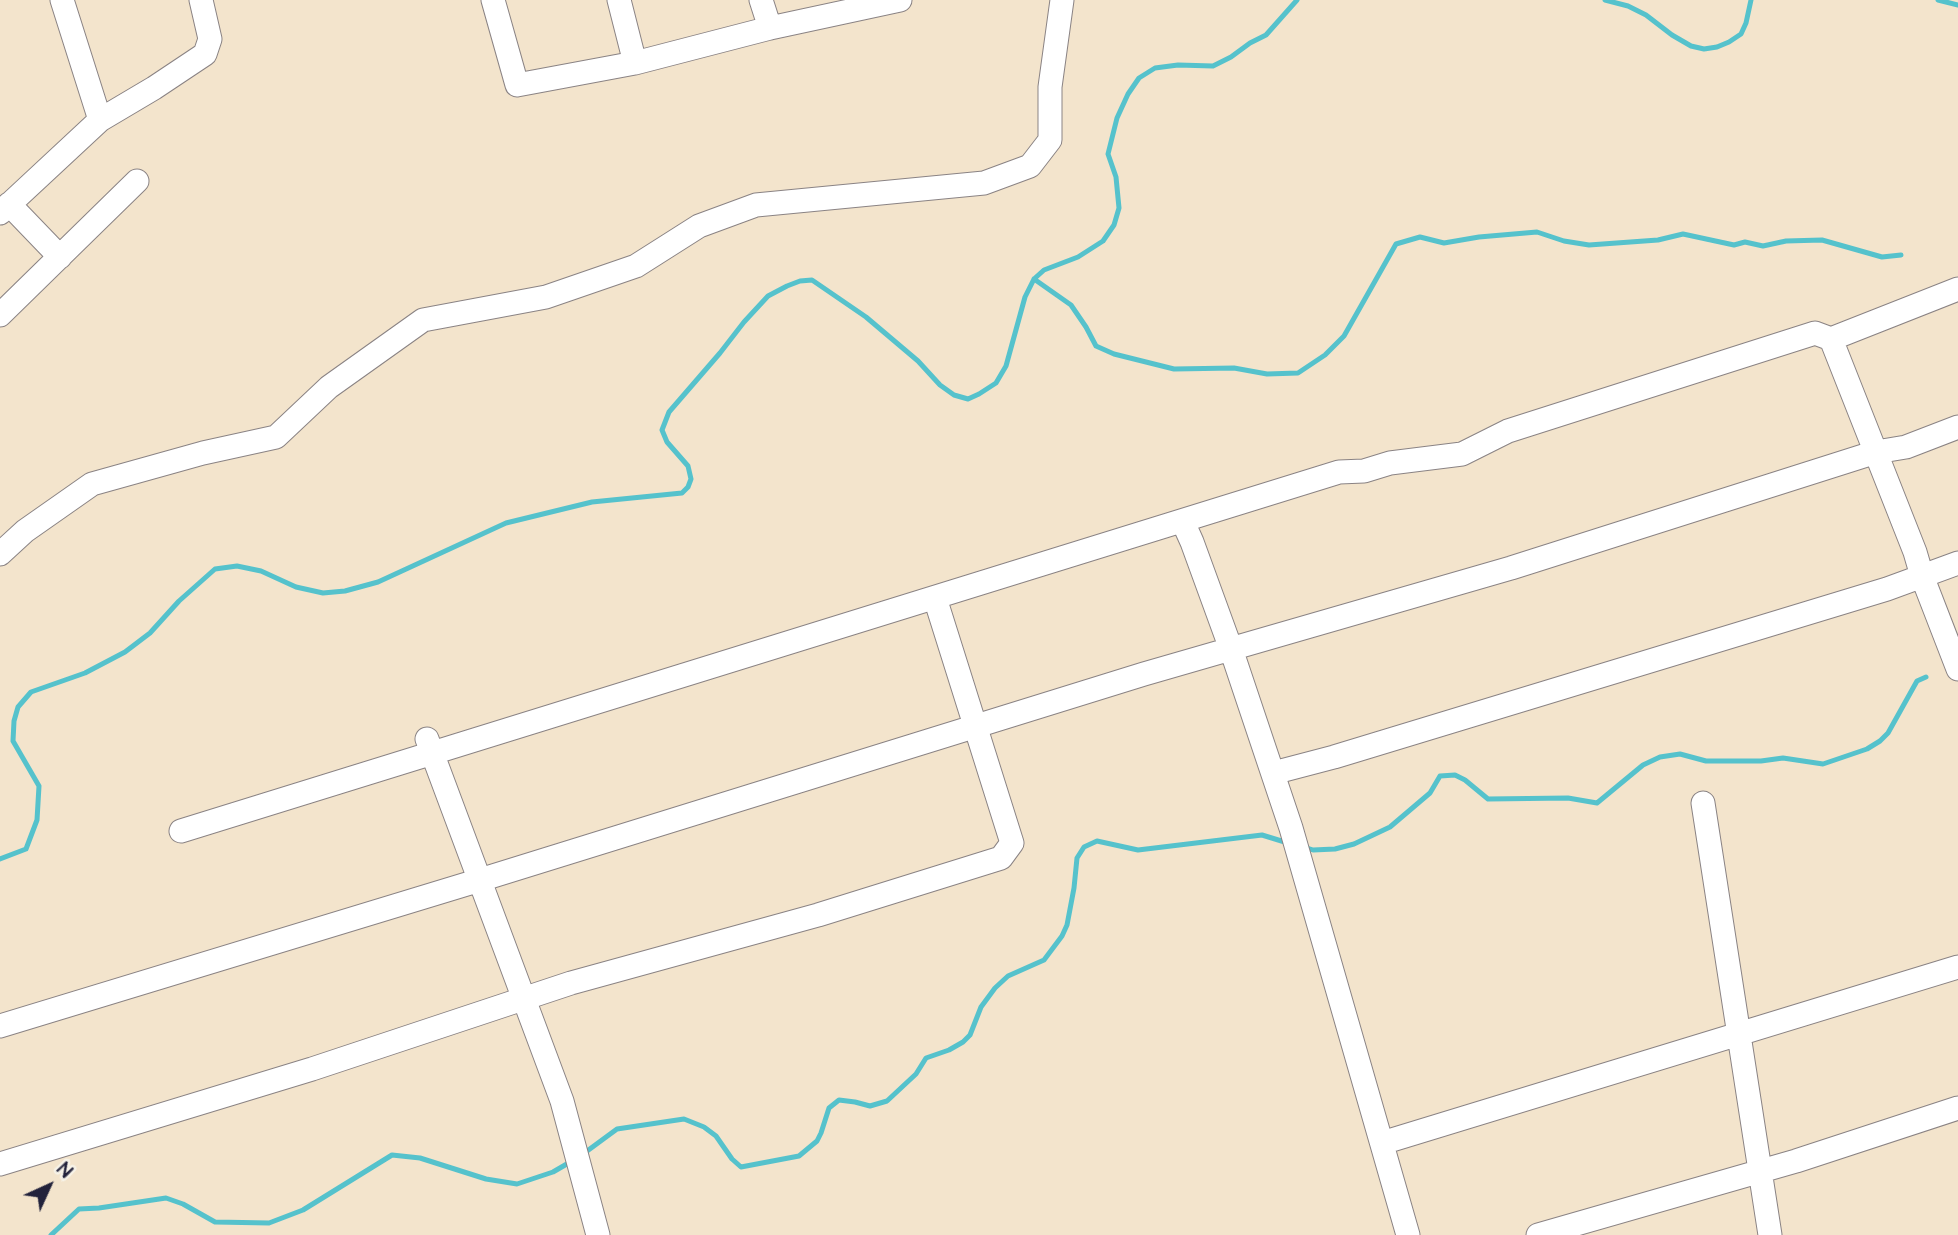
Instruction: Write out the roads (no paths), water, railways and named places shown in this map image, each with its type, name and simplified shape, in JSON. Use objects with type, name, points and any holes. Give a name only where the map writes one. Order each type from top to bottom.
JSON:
[{"type":"street","points":[[62,0],[100,120]]},
{"type":"street","points":[[60,257],[2,211],[100,120],[205,54],[210,39],[201,0]]},
{"type":"street","points":[[493,0],[517,85],[635,63],[770,28],[900,0]]},
{"type":"street","points":[[619,0],[635,63]]},
{"type":"street","points":[[761,0],[770,28]]},
{"type":"street","points":[[0,554],[25,531],[92,484],[204,453],[276,437],[329,387],[423,320],[546,297],[636,266],[699,226],[756,205],[984,183],[1030,166],[1050,140],[1050,87],[1062,0]]},
{"type":"street","points":[[0,315],[137,181]]},
{"type":"street","points":[[181,831],[430,746],[935,598],[1339,472],[1364,471],[1390,463],[1462,454],[1508,431],[1815,333],[1831,339],[1958,289]]},
{"type":"street","points":[[1831,339],[1958,669]]},
{"type":"street","points":[[0,1027],[1230,649],[1511,568],[1876,452],[1906,447],[1958,427]]},
{"type":"street","points":[[1183,522],[1230,649],[1301,860],[1408,1235]]},
{"type":"street","points":[[1273,773],[1887,589],[1958,563]]},
{"type":"street","points":[[0,1164],[312,1069],[571,983],[818,915],[1001,858],[1012,842],[935,598]]},
{"type":"street","points":[[430,746],[562,1101],[598,1235]]},
{"type":"street","points":[[1703,803],[1770,1235]]},
{"type":"street","points":[[1382,1143],[1958,967]]},
{"type":"street","points":[[1538,1235],[1761,1171],[1958,1108]]},
{"type":"waterway","points":[[0,859],[26,849],[37,820],[39,786],[13,741],[18,707],[31,692],[85,673],[125,652],[150,633],[179,601],[215,569],[237,566],[261,571],[296,587],[323,593],[345,591],[378,582],[506,523],[592,502],[682,493],[691,479],[688,466],[667,442],[662,430],[669,412],[768,296],[787,286],[812,280],[866,317],[954,395],[968,399],[996,383],[1006,366],[1025,297],[1034,279],[1044,270],[1078,257],[1103,241],[1114,225],[1119,208],[1116,177],[1108,154],[1117,118],[1139,78],[1155,68],[1178,65],[1213,66],[1266,35],[1297,0]]},
{"type":"waterway","points":[[1605,0],[1628,6],[1691,46],[1704,49],[1717,47],[1741,34],[1751,0]]},
{"type":"waterway","points":[[1938,0],[1958,5]]},
{"type":"waterway","points":[[1034,279],[1071,305],[1096,346],[1114,354],[1174,369],[1234,368],[1267,374],[1298,373],[1325,355],[1344,336],[1396,244],[1420,237],[1444,243],[1537,232],[1564,241],[1589,245],[1658,240],[1683,234],[1734,245],[1745,242],[1763,246],[1786,241],[1822,240],[1882,257],[1901,255]]},
{"type":"waterway","points":[[1304,847],[1313,850],[1335,849],[1354,844],[1390,827],[1430,793],[1440,776],[1455,775],[1488,799],[1568,798],[1597,803],[1643,765],[1660,757],[1680,754],[1706,761],[1761,761],[1783,758],[1823,764],[1867,749],[1880,741],[1888,733],[1917,681],[1926,677]]},
{"type":"waterway","points":[[583,1154],[617,1129],[684,1119],[704,1127],[716,1136],[741,1167],[799,1156],[817,1141],[829,1108],[839,1100],[870,1106],[887,1101],[916,1074],[926,1058],[949,1050],[970,1035],[981,1007],[1008,976],[1044,960],[1067,925],[1077,858],[1084,847],[1097,841],[1138,850],[1262,835],[1288,843]]},
{"type":"waterway","points":[[51,1235],[79,1209],[166,1198],[215,1222],[269,1223],[303,1210],[392,1155],[420,1158],[486,1179],[517,1184],[553,1172],[572,1161]]}]
